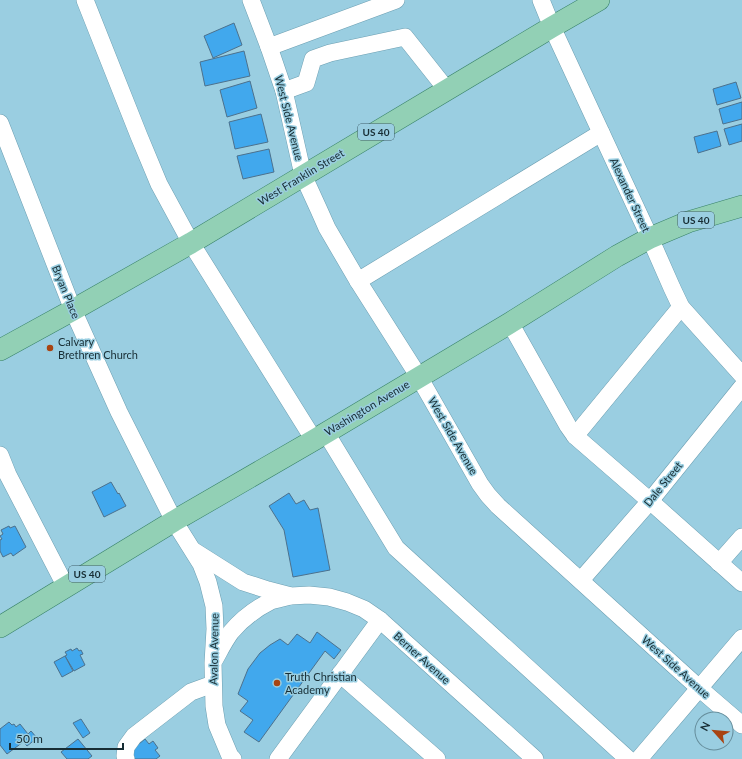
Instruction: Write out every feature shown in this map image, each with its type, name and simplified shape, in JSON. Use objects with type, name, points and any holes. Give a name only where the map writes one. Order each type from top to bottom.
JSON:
[{"type":"main road","name":"West Franklin Street","points":[[0,350],[191,243],[599,0]]},
{"type":"main road","name":"Washington Avenue","points":[[0,627],[510,323],[618,256],[650,238],[688,222],[742,206]]},
{"type":"street","points":[[85,0],[159,184],[191,243],[396,548],[628,759]]},
{"type":"street","name":"West Side Avenue","points":[[250,0],[269,47],[284,91],[303,175],[327,228],[358,281],[419,377],[480,484],[498,506],[742,725]]},
{"type":"street","points":[[269,47],[396,0]]},
{"type":"street","name":"Alexander Street","points":[[541,0],[552,27],[681,306],[742,375]]},
{"type":"street","points":[[284,91],[306,83],[313,59],[330,53],[404,37],[447,90]]},
{"type":"street","name":"Bryan Place","points":[[0,123],[73,310],[119,412],[174,522]]},
{"type":"street","points":[[358,281],[601,133]]},
{"type":"street","points":[[575,436],[681,306]]},
{"type":"street","points":[[510,323],[575,436],[742,584]]},
{"type":"street","name":"Dale Street","points":[[581,580],[650,501],[742,386]]},
{"type":"street","points":[[0,455],[8,475],[66,587]]},
{"type":"street","name":"Avalon Avenue","points":[[174,522],[201,564],[208,582],[214,606],[214,706],[217,725],[225,746],[233,759]]},
{"type":"street","points":[[719,563],[742,537]]},
{"type":"street","name":"Berner Avenue","points":[[191,549],[243,582],[291,596],[329,598],[347,602],[364,609],[380,620],[535,759]]},
{"type":"street","points":[[244,619],[255,585]]},
{"type":"street","name":"Berner Avenue","points":[[213,663],[232,632],[244,619],[272,601],[291,596]]},
{"type":"street","points":[[278,759],[380,620]]},
{"type":"street","points":[[639,759],[742,638]]},
{"type":"street","points":[[340,674],[437,759]]},
{"type":"street","points":[[126,759],[126,747],[134,736],[190,692],[214,684]]},
{"type":"building","points":[[234,23],[242,45],[213,58],[204,36]]},
{"type":"building","points":[[244,51],[250,76],[205,86],[200,62]]},
{"type":"building","points":[[250,81],[257,108],[227,117],[220,90]]},
{"type":"building","points":[[736,82],[741,98],[717,105],[713,89]]},
{"type":"building","points":[[742,102],[742,119],[723,124],[719,109]]},
{"type":"building","points":[[261,114],[268,142],[235,149],[229,122]]},
{"type":"building","points":[[742,124],[742,141],[729,145],[724,129]]},
{"type":"building","points":[[717,131],[721,146],[698,153],[694,137]]},
{"type":"building","points":[[269,149],[274,172],[243,179],[237,156]]},
{"type":"building","points":[[111,482],[126,506],[104,517],[92,492]]},
{"type":"building","points":[[289,493],[296,504],[304,500],[310,510],[318,508],[330,570],[293,577],[284,530],[269,506]]},
{"type":"building","points":[[9,526],[10,528],[15,526],[26,547],[13,556],[11,553],[3,557],[0,551],[0,540],[2,539],[0,536],[3,534],[1,530]]},
{"type":"building","points":[[317,632],[341,650],[334,659],[325,651],[259,742],[244,732],[253,720],[240,711],[248,701],[238,694],[248,669],[260,653],[280,639],[288,645],[297,634],[310,643]]},
{"type":"building","points":[[77,648],[79,651],[81,650],[83,654],[80,655],[85,665],[74,671],[65,656],[67,655],[65,652],[71,649],[72,651]]},
{"type":"building","points":[[65,656],[73,671],[62,677],[54,662]]},
{"type":"building","points":[[81,719],[90,733],[83,738],[73,723]]},
{"type":"building","points":[[9,722],[12,725],[14,724],[16,727],[20,724],[28,734],[31,731],[37,738],[27,746],[23,742],[7,754],[0,745],[0,729]]},
{"type":"building","points":[[78,739],[92,756],[88,759],[67,759],[61,752]]},
{"type":"building","points":[[145,739],[149,744],[153,741],[158,748],[155,750],[160,756],[156,759],[134,759],[129,752]]},
{"type":"place","name":"Calvary Brethren Church","points":[[50,348]]},
{"type":"place","name":"Truth Christian Academy","points":[[277,683]]}]
